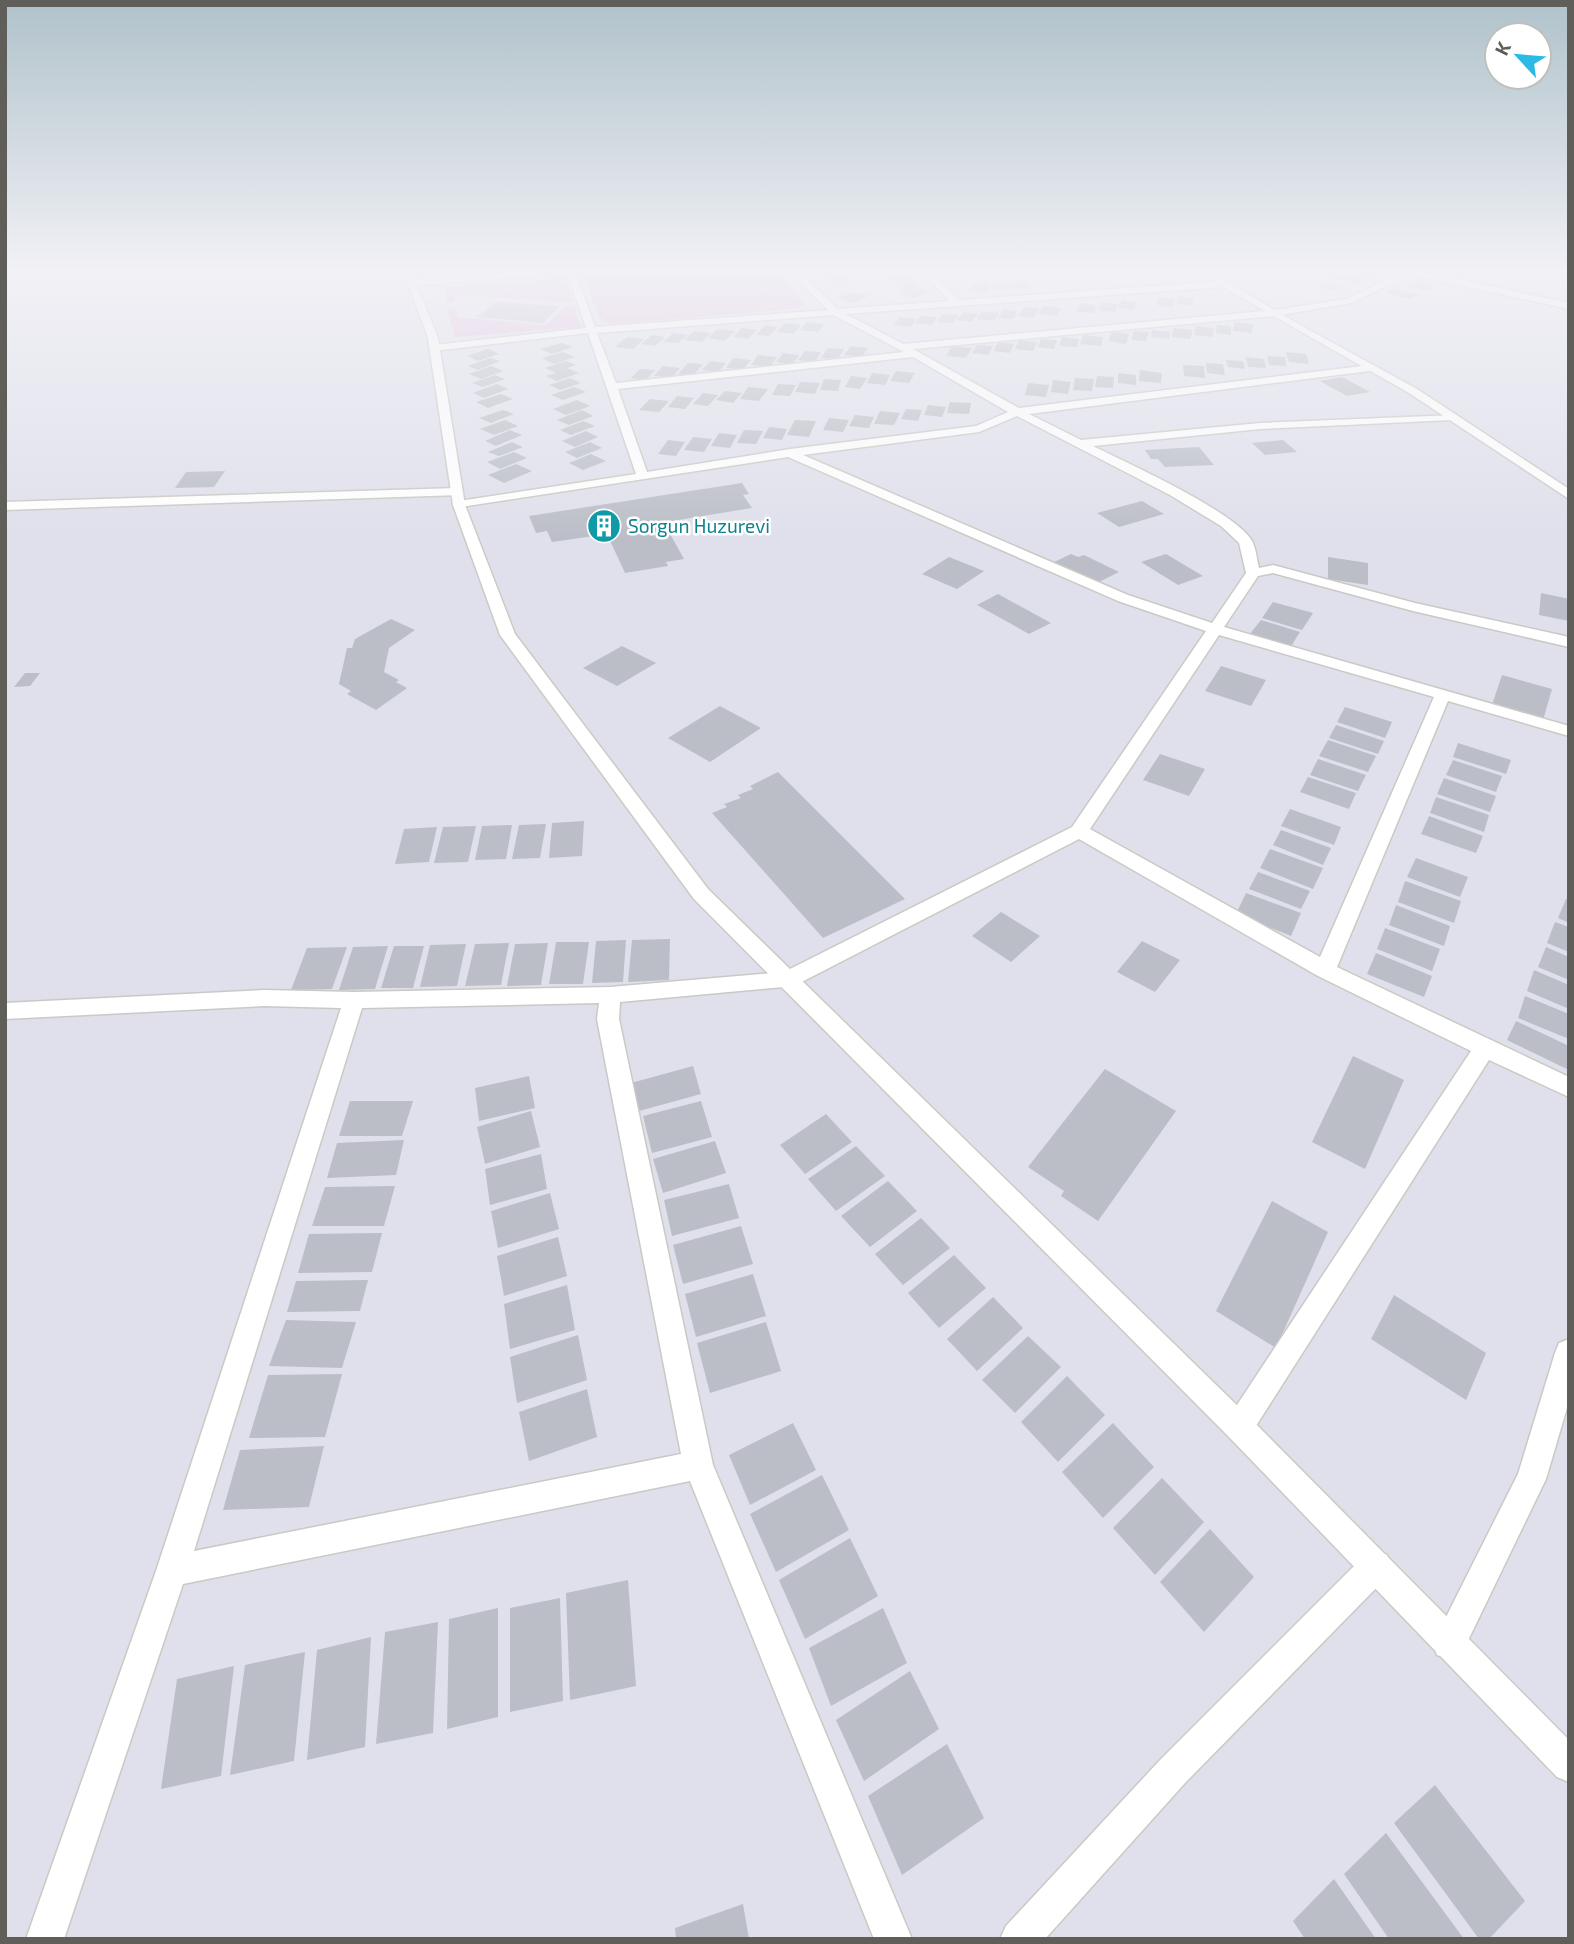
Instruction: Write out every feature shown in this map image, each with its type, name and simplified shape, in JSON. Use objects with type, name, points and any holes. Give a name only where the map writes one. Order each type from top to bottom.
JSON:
[{"type":"street","points":[[436,359],[458,498],[508,635],[701,894],[1239,1427],[1569,1765]]},
{"type":"street","points":[[601,359],[643,477]]},
{"type":"street","points":[[610,387],[871,359]]},
{"type":"street","points":[[923,359],[1017,412],[1174,492],[1226,523],[1246,542],[1252,573]]},
{"type":"street","points":[[1354,359],[1452,417],[1569,495]]},
{"type":"street","points":[[5,506],[458,498],[643,477],[790,453],[979,429],[1017,412],[1370,368]]},
{"type":"street","points":[[1079,444],[1260,426],[1452,417]]},
{"type":"street","points":[[790,453],[1123,598],[1214,629],[1569,731]]},
{"type":"street","points":[[5,1011],[264,999],[610,995],[788,979],[1079,831],[1252,573],[1273,569],[1413,607],[1569,642]]},
{"type":"street","points":[[1325,970],[1442,696]]},
{"type":"street","points":[[1079,831],[1325,970],[1569,1088]]},
{"type":"street","points":[[610,995],[608,1019],[698,1465],[893,1939]]},
{"type":"street","points":[[45,1939],[172,1571],[354,1000]]},
{"type":"street","points":[[1239,1427],[1484,1049]]},
{"type":"street","points":[[1449,1643],[1531,1479],[1569,1353]]},
{"type":"street","points":[[172,1571],[698,1465]]},
{"type":"street","points":[[1019,1939],[1173,1771],[1376,1566]]},
{"type":"building","points":[[488,359],[500,361],[478,370],[468,366]]},
{"type":"building","points":[[543,359],[570,359],[554,364]]},
{"type":"building","points":[[732,359],[751,360],[743,369],[726,368]]},
{"type":"building","points":[[755,359],[776,359],[770,367],[751,365]]},
{"type":"building","points":[[779,359],[797,359],[793,364],[776,362]]},
{"type":"building","points":[[799,359],[817,359],[815,362]]},
{"type":"building","points":[[1246,359],[1261,359],[1264,359],[1266,368],[1248,367]]},
{"type":"building","points":[[1268,359],[1285,359],[1286,366],[1269,365]]},
{"type":"building","points":[[1288,359],[1307,359],[1309,364],[1289,362]]},
{"type":"building","points":[[1226,360],[1243,361],[1245,369],[1228,367]]},
{"type":"building","points":[[566,361],[576,365],[567,368],[579,373],[557,381],[546,376],[556,373],[545,368]]},
{"type":"building","points":[[710,361],[726,363],[718,372],[702,370]]},
{"type":"building","points":[[688,363],[703,364],[693,376],[678,374]]},
{"type":"building","points":[[1206,363],[1223,364],[1225,375],[1207,373]]},
{"type":"building","points":[[1183,365],[1204,366],[1205,378],[1184,376]]},
{"type":"building","points":[[491,366],[503,371],[481,379],[469,374]]},
{"type":"building","points":[[663,366],[680,368],[672,377],[654,376]]},
{"type":"building","points":[[640,369],[655,370],[646,380],[631,378]]},
{"type":"building","points":[[1140,370],[1162,373],[1161,383],[1139,381]]},
{"type":"building","points":[[896,371],[915,373],[909,383],[890,381]]},
{"type":"building","points":[[872,373],[890,375],[885,385],[867,383]]},
{"type":"building","points":[[1118,373],[1136,375],[1136,385],[1118,383]]},
{"type":"building","points":[[495,375],[505,379],[483,387],[472,383]]},
{"type":"building","points":[[851,376],[867,378],[860,389],[845,387]]},
{"type":"building","points":[[1097,376],[1114,377],[1113,388],[1095,387]]},
{"type":"building","points":[[1342,377],[1370,392],[1347,396],[1320,381]]},
{"type":"building","points":[[570,378],[581,383],[560,390],[549,385]]},
{"type":"building","points":[[1075,378],[1094,379],[1092,391],[1073,390]]},
{"type":"building","points":[[824,379],[841,380],[838,391],[820,390]]},
{"type":"building","points":[[1053,380],[1071,382],[1068,394],[1051,392]]},
{"type":"building","points":[[800,382],[820,383],[815,394],[795,392]]},
{"type":"building","points":[[1028,383],[1049,385],[1046,397],[1025,395]]},
{"type":"building","points":[[497,384],[508,389],[484,398],[473,393]]},
{"type":"building","points":[[778,384],[796,385],[790,396],[772,395]]},
{"type":"building","points":[[574,387],[586,392],[563,400],[551,395]]},
{"type":"building","points":[[748,387],[768,389],[759,401],[740,399]]},
{"type":"building","points":[[725,391],[742,393],[733,403],[716,400]]},
{"type":"building","points":[[703,393],[718,395],[708,406],[693,404]]},
{"type":"building","points":[[501,394],[513,399],[488,408],[476,402]]},
{"type":"building","points":[[677,396],[694,398],[685,409],[668,407]]},
{"type":"building","points":[[650,399],[669,401],[659,412],[639,410]]},
{"type":"building","points":[[577,400],[590,406],[566,415],[553,409]]},
{"type":"building","points":[[950,402],[971,403],[969,414],[947,413]]},
{"type":"building","points":[[928,405],[946,407],[942,417],[924,415]]},
{"type":"building","points":[[906,409],[922,410],[918,421],[901,419]]},
{"type":"building","points":[[503,410],[514,414],[491,423],[479,418]]},
{"type":"building","points":[[582,410],[593,416],[569,425],[557,420]]},
{"type":"building","points":[[880,411],[900,413],[894,425],[874,424]]},
{"type":"building","points":[[855,415],[874,417],[869,428],[849,426]]},
{"type":"building","points":[[829,418],[849,420],[843,432],[823,430]]},
{"type":"building","points":[[505,420],[518,426],[494,435],[480,429]]},
{"type":"building","points":[[795,420],[816,421],[809,437],[787,435]]},
{"type":"building","points":[[583,421],[595,426],[571,435],[560,430]]},
{"type":"building","points":[[769,427],[787,429],[782,440],[763,438]]},
{"type":"building","points":[[510,430],[522,435],[496,446],[485,441]]},
{"type":"building","points":[[744,430],[763,431],[756,444],[737,443]]},
{"type":"building","points":[[586,431],[598,437],[575,447],[562,441]]},
{"type":"building","points":[[719,433],[737,435],[730,448],[711,446]]},
{"type":"building","points":[[693,437],[712,439],[704,452],[684,450]]},
{"type":"building","points":[[668,440],[685,442],[676,456],[658,454]]},
{"type":"building","points":[[1283,440],[1297,452],[1265,455],[1252,443]]},
{"type":"building","points":[[512,442],[523,447],[499,456],[488,452]]},
{"type":"building","points":[[590,442],[602,448],[577,458],[565,452]]},
{"type":"building","points":[[1199,447],[1214,465],[1165,467],[1158,459],[1151,459],[1145,450]]},
{"type":"building","points":[[514,452],[527,458],[500,469],[487,462]]},
{"type":"building","points":[[591,454],[606,461],[583,470],[569,463]]},
{"type":"building","points":[[516,464],[532,471],[504,483],[488,475]]},
{"type":"building","points":[[225,471],[214,487],[175,488],[186,472]]},
{"type":"building","name":"Sorgun Huzurevi","points":[[742,483],[749,494],[743,495],[752,508],[672,521],[677,531],[669,532],[684,559],[666,562],[668,566],[625,573],[607,534],[552,542],[547,531],[536,533],[529,516]]},
{"type":"building","points":[[1142,501],[1164,514],[1119,527],[1097,513]]},
{"type":"building","points":[[1071,554],[1078,557],[1084,555],[1119,572],[1095,584],[1052,563]]},
{"type":"building","points":[[1166,554],[1203,576],[1178,585],[1141,562]]},
{"type":"building","points":[[949,557],[984,571],[957,589],[922,574]]},
{"type":"building","points":[[1328,557],[1368,563],[1368,585],[1328,579]]},
{"type":"building","points":[[1541,593],[1569,599],[1569,621],[1539,615]]},
{"type":"building","points":[[998,594],[1051,623],[1029,634],[977,605]]},
{"type":"building","points":[[1273,602],[1313,613],[1302,630],[1262,618]]},
{"type":"building","points":[[391,619],[415,630],[389,648],[384,672],[407,688],[376,710],[347,694],[351,691],[339,684],[347,648],[352,648],[355,639]]},
{"type":"building","points":[[1261,620],[1300,632],[1290,648],[1249,635]]},
{"type":"building","points":[[622,646],[656,663],[617,686],[583,668]]},
{"type":"building","points":[[1221,666],[1266,680],[1251,706],[1205,691]]},
{"type":"building","points":[[25,673],[40,673],[30,686],[14,687]]},
{"type":"building","points":[[1502,675],[1552,689],[1543,720],[1492,705]]},
{"type":"building","points":[[720,706],[761,728],[710,762],[668,738]]},
{"type":"building","points":[[1345,707],[1392,722],[1385,738],[1337,722]]},
{"type":"building","points":[[1336,725],[1384,741],[1378,754],[1329,738]]},
{"type":"building","points":[[1328,740],[1376,756],[1368,772],[1319,756]]},
{"type":"building","points":[[1458,743],[1511,760],[1506,774],[1453,757]]},
{"type":"building","points":[[1160,754],[1205,769],[1189,796],[1143,780]]},
{"type":"building","points":[[1318,759],[1366,775],[1358,791],[1310,775]]},
{"type":"building","points":[[1453,760],[1502,776],[1496,792],[1446,775]]},
{"type":"building","points":[[778,772],[905,899],[823,938],[712,813],[727,807],[724,804],[741,798],[738,795],[753,789],[750,786]]},
{"type":"building","points":[[1308,777],[1356,793],[1349,809],[1300,792]]},
{"type":"building","points":[[1444,778],[1496,796],[1490,812],[1437,794]]},
{"type":"building","points":[[1436,797],[1489,815],[1484,832],[1430,813]]},
{"type":"building","points":[[1290,809],[1341,827],[1334,845],[1281,826]]},
{"type":"building","points":[[1429,816],[1483,836],[1476,853],[1421,834]]},
{"type":"building","points":[[584,821],[582,856],[549,858],[552,823]]},
{"type":"building","points":[[546,824],[540,858],[512,859],[519,825]]},
{"type":"building","points":[[512,825],[506,859],[475,860],[482,826]]},
{"type":"building","points":[[476,826],[468,862],[434,863],[443,827]]},
{"type":"building","points":[[437,827],[429,862],[395,864],[404,829]]},
{"type":"building","points":[[1281,830],[1331,848],[1323,865],[1273,845]]},
{"type":"building","points":[[1270,849],[1323,868],[1313,889],[1260,868]]},
{"type":"building","points":[[1416,858],[1468,877],[1460,897],[1407,877]]},
{"type":"building","points":[[1258,872],[1310,891],[1301,909],[1249,889]]},
{"type":"building","points":[[1405,881],[1461,901],[1454,923],[1398,902]]},
{"type":"building","points":[[1246,893],[1301,913],[1291,936],[1236,914]]},
{"type":"building","points":[[1566,899],[1569,900],[1569,923],[1558,918]]},
{"type":"building","points":[[1396,905],[1450,926],[1444,946],[1389,925]]},
{"type":"building","points":[[1001,912],[1040,936],[1011,962],[972,936]]},
{"type":"building","points":[[1555,922],[1569,927],[1569,952],[1547,943]]},
{"type":"building","points":[[1385,928],[1440,949],[1432,971],[1377,949]]},
{"type":"building","points":[[670,939],[669,980],[628,982],[632,940]]},
{"type":"building","points":[[626,940],[623,982],[592,983],[596,941]]},
{"type":"building","points":[[1142,941],[1180,960],[1155,992],[1117,972]]},
{"type":"building","points":[[556,942],[589,942],[583,984],[549,984]]},
{"type":"building","points":[[509,943],[501,985],[465,986],[475,944]]},
{"type":"building","points":[[548,943],[541,985],[507,986],[515,944]]},
{"type":"building","points":[[466,944],[457,986],[420,987],[430,945]]},
{"type":"building","points":[[388,946],[375,989],[339,990],[353,947]]},
{"type":"building","points":[[394,946],[424,946],[413,988],[381,988]]},
{"type":"building","points":[[347,947],[332,989],[291,990],[307,948]]},
{"type":"building","points":[[1546,947],[1569,957],[1569,980],[1538,967]]},
{"type":"building","points":[[1376,953],[1432,976],[1424,997],[1367,974]]},
{"type":"building","points":[[1534,970],[1569,985],[1569,1009],[1527,991]]},
{"type":"building","points":[[1525,996],[1569,1014],[1569,1039],[1518,1018]]},
{"type":"building","points":[[1516,1021],[1569,1046],[1569,1070],[1507,1040]]},
{"type":"building","points":[[1353,1056],[1404,1080],[1365,1169],[1312,1142]]},
{"type":"building","points":[[693,1066],[701,1094],[639,1111],[631,1083]]},
{"type":"building","points":[[1105,1069],[1176,1111],[1098,1221],[1061,1196],[1064,1191],[1028,1167]]},
{"type":"building","points":[[529,1076],[535,1108],[479,1121],[475,1088]]},
{"type":"building","points":[[350,1101],[413,1101],[402,1136],[339,1136]]},
{"type":"building","points":[[701,1101],[712,1137],[652,1153],[643,1116]]},
{"type":"building","points":[[531,1111],[540,1147],[485,1164],[477,1127]]},
{"type":"building","points":[[826,1114],[852,1142],[805,1174],[780,1145]]},
{"type":"building","points":[[404,1140],[396,1175],[327,1178],[337,1143]]},
{"type":"building","points":[[715,1141],[726,1173],[663,1193],[653,1159]]},
{"type":"building","points":[[856,1146],[885,1176],[836,1211],[808,1179]]},
{"type":"building","points":[[541,1154],[547,1189],[490,1205],[485,1169]]},
{"type":"building","points":[[888,1181],[917,1211],[870,1247],[841,1216]]},
{"type":"building","points":[[729,1184],[739,1218],[672,1236],[664,1200]]},
{"type":"building","points":[[395,1186],[384,1226],[312,1226],[325,1187]]},
{"type":"building","points":[[550,1193],[559,1229],[498,1248],[491,1211]]},
{"type":"building","points":[[1272,1201],[1328,1232],[1276,1348],[1216,1311]]},
{"type":"building","points":[[921,1218],[950,1248],[903,1285],[875,1254]]},
{"type":"building","points":[[741,1226],[753,1264],[683,1284],[673,1245]]},
{"type":"building","points":[[382,1233],[372,1272],[298,1273],[309,1234]]},
{"type":"building","points":[[558,1237],[567,1276],[504,1296],[497,1256]]},
{"type":"building","points":[[954,1255],[986,1288],[939,1328],[908,1293]]},
{"type":"building","points":[[753,1274],[766,1316],[696,1337],[685,1294]]},
{"type":"building","points":[[368,1280],[360,1311],[287,1312],[296,1281]]},
{"type":"building","points":[[567,1285],[575,1330],[510,1349],[504,1304]]},
{"type":"building","points":[[1394,1295],[1486,1353],[1466,1400],[1371,1339]]},
{"type":"building","points":[[993,1297],[1023,1328],[977,1371],[947,1339]]},
{"type":"building","points":[[286,1320],[356,1322],[342,1368],[269,1366]]},
{"type":"building","points":[[766,1322],[781,1371],[710,1393],[697,1343]]},
{"type":"building","points":[[578,1335],[587,1380],[517,1403],[510,1357]]},
{"type":"building","points":[[1028,1336],[1061,1367],[1015,1413],[982,1380]]},
{"type":"building","points":[[342,1374],[325,1437],[249,1438],[268,1375]]},
{"type":"building","points":[[1067,1376],[1105,1415],[1058,1462],[1021,1422]]},
{"type":"building","points":[[587,1389],[597,1437],[529,1461],[519,1412]]},
{"type":"building","points":[[793,1423],[816,1470],[750,1505],[729,1455]]},
{"type":"building","points":[[1113,1423],[1154,1467],[1103,1518],[1062,1472]]},
{"type":"building","points":[[324,1446],[309,1507],[223,1510],[240,1450]]},
{"type":"building","points":[[822,1475],[849,1530],[776,1572],[750,1514]]},
{"type":"building","points":[[1162,1478],[1204,1522],[1155,1575],[1113,1528]]},
{"type":"building","points":[[1210,1529],[1254,1577],[1204,1632],[1160,1582]]},
{"type":"building","points":[[850,1538],[878,1596],[805,1639],[779,1580]]},
{"type":"building","points":[[628,1580],[636,1686],[570,1700],[566,1593]]},
{"type":"building","points":[[560,1598],[563,1701],[510,1712],[510,1608]]},
{"type":"building","points":[[498,1608],[498,1717],[447,1729],[449,1619]]},
{"type":"building","points":[[883,1608],[907,1663],[831,1706],[809,1648]]},
{"type":"building","points":[[438,1622],[433,1733],[376,1744],[385,1632]]},
{"type":"building","points":[[371,1637],[365,1747],[307,1760],[317,1650]]},
{"type":"building","points":[[305,1652],[294,1761],[230,1775],[245,1665]]},
{"type":"building","points":[[234,1666],[221,1776],[161,1789],[177,1679]]},
{"type":"building","points":[[910,1671],[939,1729],[864,1781],[836,1720]]},
{"type":"building","points":[[947,1744],[984,1818],[902,1875],[868,1796]]},
{"type":"building","points":[[1435,1785],[1525,1901],[1489,1939],[1479,1939],[1394,1823]]},
{"type":"building","points":[[1386,1833],[1464,1939],[1389,1939],[1344,1874]]},
{"type":"building","points":[[1334,1879],[1376,1939],[1305,1939],[1293,1921]]},
{"type":"building","points":[[743,1904],[749,1939],[676,1939],[675,1928]]},
{"type":"place","name":"Sorgun Huzurevi","points":[[604,526]]}]
